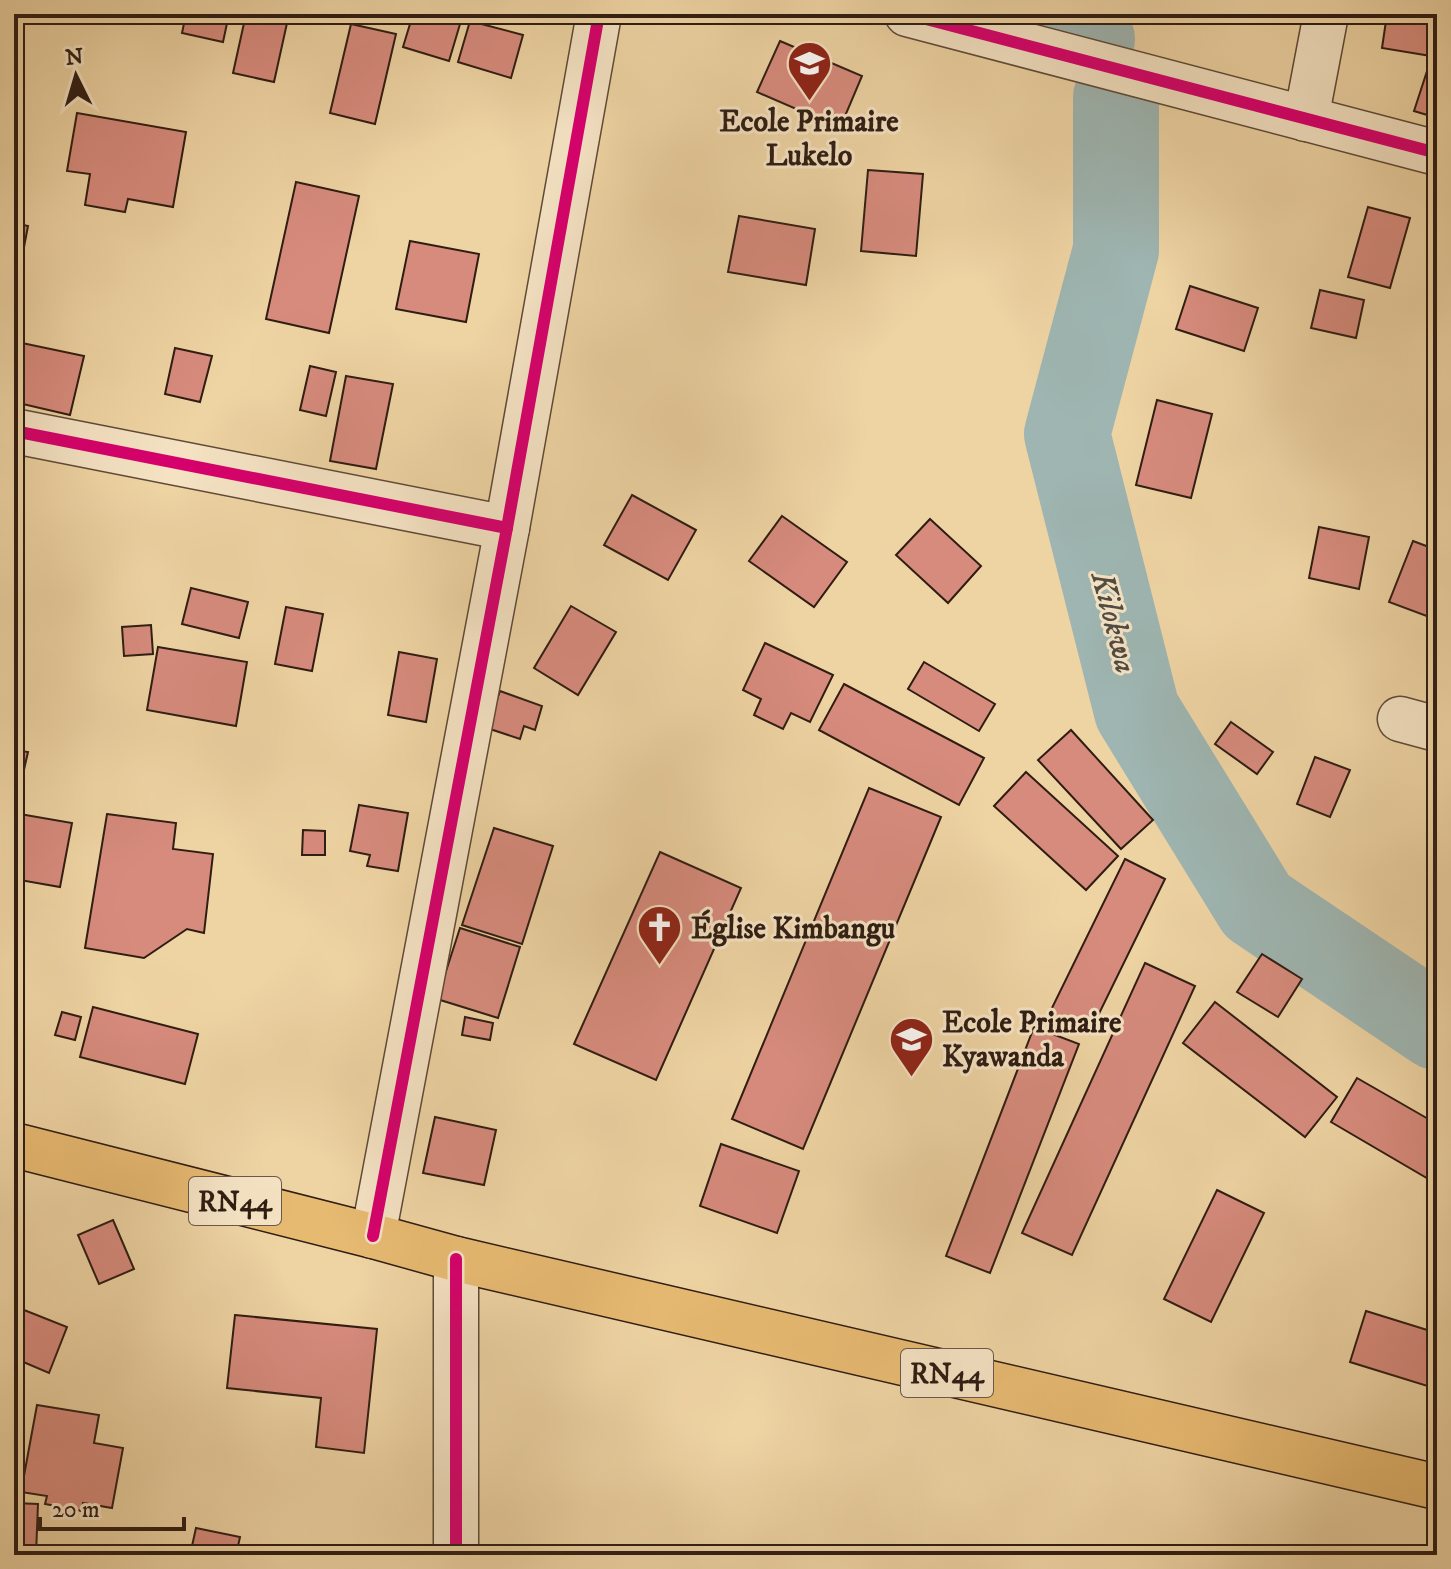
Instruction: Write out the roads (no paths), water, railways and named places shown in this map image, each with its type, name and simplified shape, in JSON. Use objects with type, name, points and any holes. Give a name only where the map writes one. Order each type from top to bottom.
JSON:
[{"type":"main road","name":"RN44","points":[[14,1145],[456,1259],[1437,1487]]},
{"type":"street","points":[[373,1236],[507,528],[599,14]]},
{"type":"street","points":[[907,14],[1437,153]]},
{"type":"street","points":[[1306,119],[1326,14]]},
{"type":"street","points":[[14,431],[507,528]]},
{"type":"street","points":[[456,1259],[456,1555]]},
{"type":"waterway","name":"Kilokwa","points":[[1082,14],[1092,39]]},
{"type":"waterway","name":"Kilokwa","points":[[1116,97],[1116,250],[1067,434],[1137,711],[1257,906],[1437,1027]]},
{"type":"place","name":"Ecole Primaire Lukelo","points":[[809,102]]},
{"type":"place","name":"Église Kimbangu","points":[[660,967]]},
{"type":"place","name":"Ecole Primaire Kyawanda","points":[[911,1078]]}]
